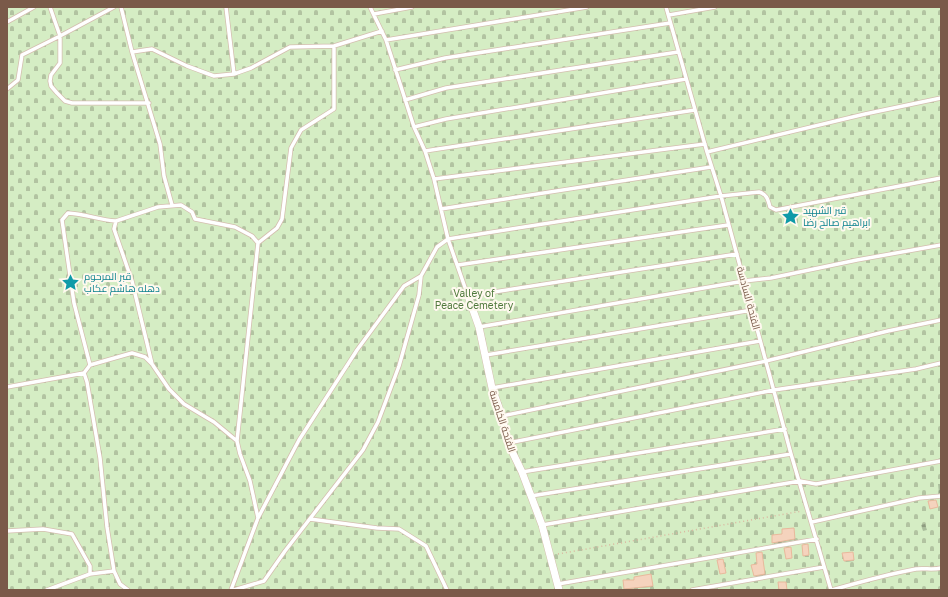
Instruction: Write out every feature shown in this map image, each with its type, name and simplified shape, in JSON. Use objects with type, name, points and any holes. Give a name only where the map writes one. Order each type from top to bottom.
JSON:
[{"type":"street","name":"الفتحة الخامسة","points":[[468,296],[479,327],[492,388],[502,416],[508,443],[522,472],[542,525],[559,587]]},
{"type":"lane","points":[[7,22],[34,7]]},
{"type":"lane","points":[[50,7],[60,36],[60,63],[51,76],[50,81],[51,86],[65,101],[72,103],[93,104],[149,103]]},
{"type":"lane","points":[[7,89],[18,80],[22,55],[114,7]]},
{"type":"lane","points":[[121,7],[132,52],[149,103],[160,144],[164,176],[172,205]]},
{"type":"lane","points":[[226,7],[234,74]]},
{"type":"lane","points":[[370,7],[386,40],[414,127],[425,151],[434,179],[448,239],[468,296],[737,254]]},
{"type":"lane","points":[[374,14],[412,7]]},
{"type":"lane","points":[[386,40],[587,7]]},
{"type":"lane","name":"الفتحة السادسة","points":[[666,7],[721,196],[760,341],[831,590]]},
{"type":"lane","points":[[669,15],[716,7]]},
{"type":"lane","points":[[395,70],[445,58],[670,23]]},
{"type":"lane","points":[[132,52],[152,49],[187,66],[214,76],[234,74],[251,68],[290,47],[334,46],[382,31]]},
{"type":"lane","points":[[258,243],[278,228],[282,219],[291,148],[301,130],[334,109],[334,46]]},
{"type":"lane","points":[[405,100],[446,88],[678,52]]},
{"type":"lane","points":[[414,127],[446,119],[686,79]]},
{"type":"lane","points":[[707,152],[865,114],[941,98]]},
{"type":"lane","points":[[425,151],[695,110]]},
{"type":"lane","points":[[434,179],[705,144]]},
{"type":"lane","points":[[441,209],[712,167]]},
{"type":"lane","points":[[234,590],[264,581],[285,551],[363,450],[378,422],[399,366],[419,295],[421,276],[437,247],[448,239],[721,196],[759,192],[764,193],[770,207],[776,210],[941,178]]},
{"type":"lane","points":[[90,365],[74,303],[62,220],[68,213],[108,221],[116,221],[158,207],[181,204],[192,212],[195,219],[235,227],[252,236],[258,243],[237,441],[250,481],[258,518]]},
{"type":"lane","points":[[116,221],[114,228],[132,281],[152,364]]},
{"type":"lane","points":[[458,265],[728,225]]},
{"type":"lane","points":[[479,327],[744,281],[771,278],[857,260],[941,245]]},
{"type":"lane","points":[[231,590],[258,518],[299,440],[357,350],[404,286],[421,276]]},
{"type":"lane","points":[[486,355],[752,310]]},
{"type":"lane","points":[[502,416],[766,361],[888,330],[941,320]]},
{"type":"lane","points":[[492,388],[760,341]]},
{"type":"lane","points":[[7,387],[84,373],[90,365],[132,353],[145,357],[152,364],[169,389],[184,404],[214,422],[237,441]]},
{"type":"lane","points":[[508,443],[774,390],[916,369],[941,362]]},
{"type":"lane","points":[[84,373],[87,382],[100,458],[107,527],[114,571],[120,584],[128,590]]},
{"type":"lane","points":[[522,472],[785,429]]},
{"type":"lane","points":[[531,496],[792,454]]},
{"type":"lane","points":[[542,525],[800,481],[816,484],[941,461]]},
{"type":"lane","points":[[812,522],[919,498],[941,496]]},
{"type":"lane","points":[[310,519],[377,528],[399,529],[426,546],[447,590]]},
{"type":"lane","points":[[7,531],[43,529],[72,534],[90,566],[90,574]]},
{"type":"lane","points":[[559,587],[817,539]]},
{"type":"lane","points":[[692,590],[824,567]]},
{"type":"lane","points":[[831,590],[865,580],[918,569],[934,570],[941,568]]},
{"type":"lane","points":[[47,590],[90,574],[114,571]]},
{"type":"path","points":[[550,555],[808,510]]},
{"type":"green space","name":"Valley of Peace Cemetery","points":[[7,7],[941,7],[941,590],[7,590]]},
{"type":"building","points":[[936,500],[938,507],[930,509],[928,501]]},
{"type":"building","points":[[794,528],[795,539],[772,543],[772,535],[782,534],[782,529]]},
{"type":"building","points":[[808,544],[809,555],[803,556],[802,545]]},
{"type":"building","points":[[791,547],[792,558],[786,559],[784,548]]},
{"type":"building","points":[[762,552],[765,574],[754,576],[751,565],[757,564],[756,553]]},
{"type":"building","points":[[853,552],[854,560],[844,561],[842,553]]},
{"type":"building","points":[[723,559],[726,573],[720,574],[717,560]]},
{"type":"building","points":[[651,574],[653,586],[624,589],[623,580],[634,580],[634,577]]},
{"type":"building","points":[[778,582],[786,582],[787,590],[779,590]]},
{"type":"place","name":"قبر الشهيد ابراهيم صالح رضا","points":[[790,216]]},
{"type":"place","name":"قبر المرحوم دهله هاشم عكاب","points":[[71,282]]}]
